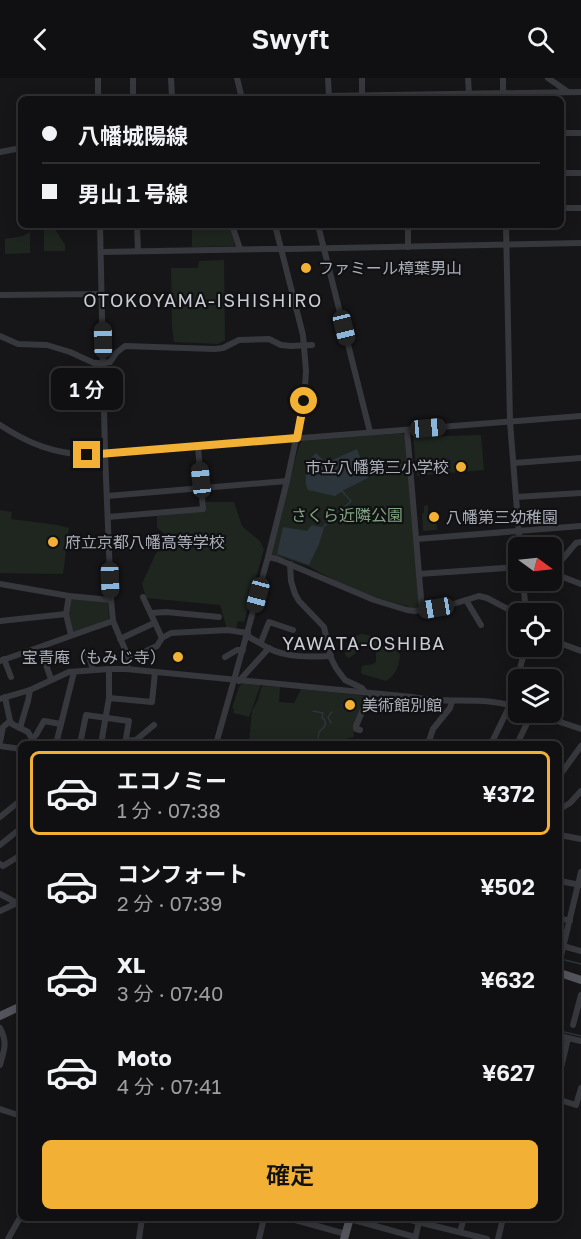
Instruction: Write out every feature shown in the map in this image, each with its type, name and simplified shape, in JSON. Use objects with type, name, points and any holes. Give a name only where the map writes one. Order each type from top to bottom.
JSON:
[{"type":"main road","points":[[562,974],[581,980]]},
{"type":"main road","points":[[0,1016],[18,1007]]},
{"type":"main road","points":[[347,1237],[350,1221]]},
{"type":"street","points":[[98,78],[98,96]]},
{"type":"street","points":[[132,78],[132,96]]},
{"type":"street","points":[[171,78],[172,96]]},
{"type":"street","points":[[237,78],[241,96]]},
{"type":"street","points":[[328,78],[328,96]]},
{"type":"street","points":[[362,78],[362,95]]},
{"type":"street","points":[[468,78],[469,94]]},
{"type":"street","points":[[503,78],[503,96]]},
{"type":"street","points":[[548,78],[569,92]]},
{"type":"street","points":[[426,96],[469,94],[503,96],[581,92]]},
{"type":"street","points":[[345,96],[384,96]]},
{"type":"street","points":[[564,133],[581,132]]},
{"type":"street","points":[[0,152],[18,149]]},
{"type":"street","points":[[564,173],[581,173]]},
{"type":"street","points":[[564,208],[581,208]]},
{"type":"street","points":[[100,228],[111,600],[113,621],[129,659],[126,669]]},
{"type":"street","points":[[137,228],[138,251]]},
{"type":"street","points":[[233,228],[240,249]]},
{"type":"street","points":[[217,741],[237,680],[287,481],[304,401],[306,370],[303,335],[276,228]]},
{"type":"street","points":[[319,228],[370,432]]},
{"type":"street","points":[[408,228],[408,247]]},
{"type":"street","points":[[506,228],[510,422],[519,537]]},
{"type":"street","points":[[101,252],[581,243]]},
{"type":"street","points":[[0,295],[102,294]]},
{"type":"street","points":[[0,336],[18,344],[48,345],[94,363],[110,362],[125,346],[223,348],[239,340],[269,339],[281,345],[312,345]]},
{"type":"street","points":[[0,425],[19,438],[46,449],[87,455],[581,416]]},
{"type":"street","points":[[407,430],[422,610]]},
{"type":"street","points":[[108,517],[203,509],[198,446]]},
{"type":"street","points":[[514,463],[581,458]]},
{"type":"street","points":[[107,496],[287,481]]},
{"type":"street","points":[[516,497],[581,493]]},
{"type":"street","points":[[417,539],[581,526]]},
{"type":"street","points":[[562,560],[576,543],[581,543]]},
{"type":"street","points":[[268,557],[375,600],[407,610],[415,611],[450,605],[479,596],[508,609]]},
{"type":"street","points":[[290,564],[291,581],[295,594],[324,627],[336,668],[345,680],[368,693]]},
{"type":"street","points":[[419,574],[508,568]]},
{"type":"street","points":[[562,577],[581,584]]},
{"type":"street","points":[[0,584],[69,596],[111,600]]},
{"type":"street","points":[[69,596],[66,614],[71,635]]},
{"type":"street","points":[[143,597],[162,638]]},
{"type":"street","points":[[466,600],[481,625]]},
{"type":"street","points":[[151,613],[166,612],[219,617]]},
{"type":"street","points":[[0,621],[66,614]]},
{"type":"street","points":[[11,677],[2,660],[113,621]]},
{"type":"street","points":[[261,642],[269,622],[293,630]]},
{"type":"street","points":[[120,639],[154,623]]},
{"type":"street","points":[[129,659],[157,646],[162,638],[171,633],[226,630],[247,635],[269,648],[304,658],[331,656]]},
{"type":"street","points":[[562,644],[581,651]]},
{"type":"street","points":[[40,648],[51,679]]},
{"type":"street","points":[[237,680],[269,648]]},
{"type":"street","points":[[225,657],[237,650],[243,650]]},
{"type":"street","points":[[88,654],[93,669]]},
{"type":"street","points":[[34,741],[28,732],[12,724],[2,698],[30,690],[69,672],[93,669],[126,669],[428,700],[476,699],[508,705]]},
{"type":"street","points":[[102,741],[109,698],[109,669]]},
{"type":"street","points":[[57,741],[74,672]]},
{"type":"street","points":[[109,698],[152,702],[155,672]]},
{"type":"street","points":[[20,728],[30,690]]},
{"type":"street","points":[[360,730],[356,729],[356,726],[368,693]]},
{"type":"street","points":[[429,741],[433,729],[450,708],[452,700]]},
{"type":"street","points":[[492,741],[508,709]]},
{"type":"street","points":[[81,741],[86,715],[138,722]]},
{"type":"street","points":[[10,721],[3,727],[0,744],[18,747]]},
{"type":"street","points":[[34,741],[44,721],[62,724]]},
{"type":"street","points":[[125,741],[129,721]]},
{"type":"street","points":[[518,741],[526,723]]},
{"type":"street","points":[[562,723],[581,729]]},
{"type":"street","points":[[130,741],[135,740],[154,725]]},
{"type":"street","points":[[562,772],[581,746]]},
{"type":"street","points":[[562,808],[581,791]]},
{"type":"street","points":[[0,817],[18,802]]},
{"type":"street","points":[[0,845],[18,830]]},
{"type":"street","points":[[562,835],[581,839]]},
{"type":"street","points":[[0,864],[3,866],[18,857]]},
{"type":"street","points":[[562,951],[581,872]]},
{"type":"street","points":[[562,881],[579,885]]},
{"type":"street","points":[[0,894],[18,902]]},
{"type":"street","points":[[2,908],[18,902]]},
{"type":"street","points":[[562,919],[570,921]]},
{"type":"street","points":[[563,946],[581,951]]},
{"type":"street","points":[[573,1025],[581,995]]},
{"type":"street","points":[[0,1028],[5,1037],[0,1065]]},
{"type":"street","points":[[562,1036],[581,1041]]},
{"type":"street","points":[[562,1064],[568,1038]]},
{"type":"street","points":[[562,1101],[578,1106],[581,1088]]},
{"type":"street","points":[[0,1109],[18,1115]]},
{"type":"street","points":[[8,1239],[18,1221]]},
{"type":"street","points":[[139,1239],[142,1221]]},
{"type":"street","points":[[259,1239],[263,1221]]},
{"type":"street","points":[[297,1221],[347,1237]]},
{"type":"street","points":[[360,1221],[415,1238],[419,1221],[487,1239]]},
{"type":"street","points":[[460,1232],[463,1221]]},
{"type":"street","points":[[498,1239],[502,1221]]},
{"type":"green space","points":[[44,228],[55,229],[65,245],[65,251],[44,251]]},
{"type":"green space","points":[[192,228],[231,228],[235,246],[192,247]]},
{"type":"green space","points":[[30,232],[30,253],[5,254],[5,239],[23,236]]},
{"type":"green space","points":[[224,260],[225,340],[218,344],[174,342],[171,268],[198,268],[199,261]]},
{"type":"green space","name":"さくら近隣公園","points":[[402,433],[405,436],[420,606],[417,609],[356,592],[308,566],[271,554],[299,445],[302,441]]},
{"type":"green space","points":[[481,435],[484,470],[417,476],[413,437]]},
{"type":"green space","points":[[205,502],[234,502],[242,526],[260,541],[264,549],[244,622],[238,621],[236,629],[227,629],[220,605],[146,598],[142,584],[155,555],[169,537],[157,528],[157,516],[206,511]]},
{"type":"green space","points":[[428,505],[428,513],[436,512],[437,530],[423,531],[422,513],[424,513],[424,506]]},
{"type":"green space","points":[[0,510],[12,512],[11,519],[69,528],[63,574],[0,573]]},
{"type":"green space","points":[[69,598],[106,602],[109,618],[107,621],[72,631],[66,615]]},
{"type":"green space","points":[[363,634],[389,644],[400,655],[396,670],[386,681],[361,673],[362,666],[376,662],[374,649],[359,645],[355,654],[349,658],[345,655],[350,640]]},
{"type":"green space","points":[[242,683],[261,684],[249,717],[233,713],[232,708]]},
{"type":"green space","points":[[262,686],[280,687],[279,702],[294,703],[301,689],[366,696],[353,727],[354,737],[343,741],[249,741],[252,710]]},
{"type":"shaded area","points":[[357,449],[368,478],[335,496],[308,490],[307,467],[309,460],[316,453],[328,462]]},
{"type":"shaded area","points":[[312,525],[324,528],[309,565],[277,554],[283,527],[307,531]]},
{"type":"waterway","points":[[322,528],[351,501],[342,491]]},
{"type":"waterway","points":[[313,711],[323,713],[322,718],[325,723],[318,738]]},
{"type":"waterway","points":[[331,723],[328,717],[332,712]]},
{"type":"waterway","points":[[565,960],[581,964]]},
{"type":"waterway","points":[[562,1031],[581,1036]]},
{"type":"place","name":"ファミール樟葉男山","points":[[306,268]]},
{"type":"place","name":"市立八幡第三小学校","points":[[461,467]]},
{"type":"place","name":"八幡第三幼稚園","points":[[434,517]]},
{"type":"place","name":"府立京都八幡高等学校","points":[[53,542]]},
{"type":"place","name":"宝青庵（もみじ寺）","points":[[178,657]]},
{"type":"place","name":"美術館別館","points":[[350,705]]},
{"type":"district","name":"OTOKOYAMA-ISHISHIRO","points":[[203,300]]},
{"type":"district","name":"YAWATA-OSHIBA","points":[[364,643]]},
{"type":"route","points":[[87,455],[297,438],[304,401]]}]
